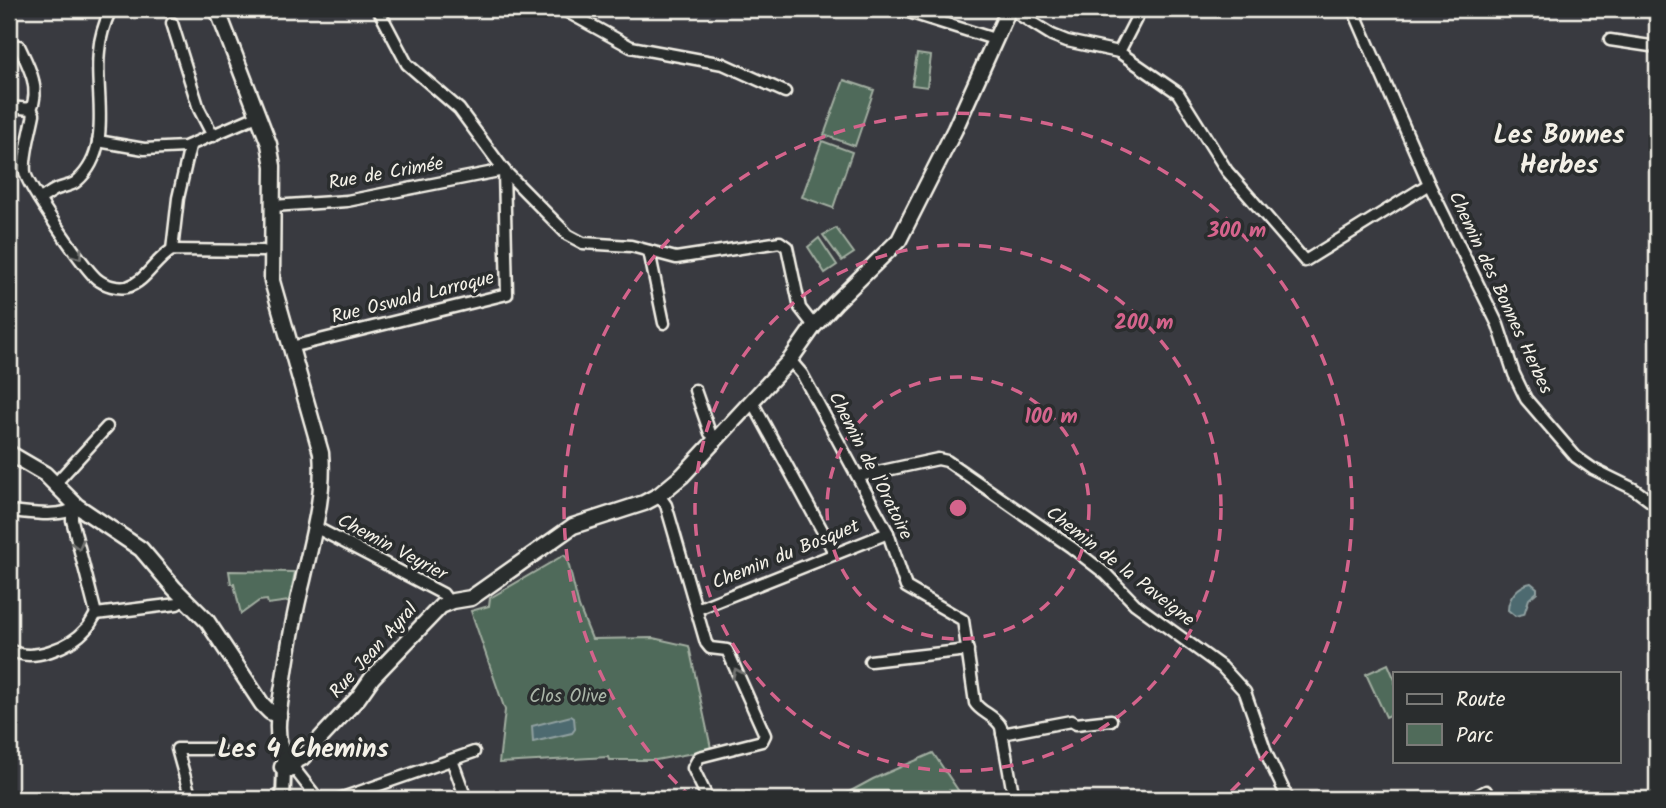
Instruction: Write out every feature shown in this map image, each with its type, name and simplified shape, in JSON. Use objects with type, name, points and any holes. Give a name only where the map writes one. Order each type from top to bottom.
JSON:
[{"type":"main road","points":[[217,9],[272,155],[272,281],[321,453],[323,471],[315,527],[291,637],[279,716],[278,742],[289,764]]},
{"type":"main road","name":"Rue Jean Ayral","points":[[289,764],[302,758],[440,606],[471,598],[573,526],[644,503],[659,495],[682,476],[790,360],[814,326],[899,240],[949,128],[963,108],[1010,9]]},
{"type":"main road","points":[[9,453],[33,466],[77,506],[141,549],[207,621],[261,704],[279,716]]},
{"type":"street","points":[[39,199],[54,190],[75,183],[93,158],[98,141],[98,52],[111,9]]},
{"type":"street","points":[[378,9],[407,64],[459,109],[504,170],[568,235],[583,243],[631,246],[676,258],[780,242],[787,247],[800,307],[814,326]]},
{"type":"street","points":[[562,9],[631,47],[723,64],[785,92]]},
{"type":"street","points":[[899,9],[994,39]]},
{"type":"street","points":[[1010,9],[1052,35],[1067,41],[1119,52],[1178,93],[1227,171],[1305,261],[1429,184]]},
{"type":"street","points":[[1119,52],[1140,9]]},
{"type":"street","name":"Chemin des Bonnes Herbes","points":[[1353,9],[1429,184],[1498,325],[1514,374],[1526,398],[1576,457],[1593,469],[1634,489],[1657,506]]},
{"type":"street","points":[[172,23],[199,109],[213,136]]},
{"type":"street","points":[[1610,40],[1657,47]]},
{"type":"street","points":[[9,45],[19,46],[28,66],[35,91],[31,108]]},
{"type":"street","points":[[9,107],[31,108]]},
{"type":"street","points":[[31,108],[34,114],[25,170],[28,183],[96,279],[109,286],[125,288],[139,282],[162,256],[172,250],[263,251]]},
{"type":"street","points":[[98,141],[144,149],[190,146],[257,116]]},
{"type":"street","points":[[172,250],[178,198],[190,146]]},
{"type":"street","name":"Rue de Crimée","points":[[273,206],[347,201],[504,170]]},
{"type":"street","name":"Rue Oswald Larroque","points":[[290,347],[507,294],[504,170]]},
{"type":"street","points":[[649,251],[664,323]]},
{"type":"street","name":"Chemin de l'Oratoire","points":[[790,360],[802,373],[859,476],[888,533],[906,587],[963,620],[975,703],[998,722],[1002,734]]},
{"type":"street","points":[[695,390],[710,433],[716,438]]},
{"type":"street","points":[[749,402],[755,408],[835,554]]},
{"type":"street","points":[[55,484],[107,427]]},
{"type":"street","name":"Chemin de la Paveigne","points":[[859,476],[938,459],[947,461],[1071,547],[1106,574],[1135,604],[1222,667],[1245,692],[1267,755],[1288,799]]},
{"type":"street","points":[[659,495],[666,505],[706,643],[710,648],[727,650],[765,735],[762,741],[699,757],[693,768],[708,799]]},
{"type":"street","points":[[9,511],[61,512],[70,511],[77,506]]},
{"type":"street","points":[[9,649],[28,657],[57,649],[86,630],[96,614],[72,520],[77,506]]},
{"type":"street","name":"Chemin Veyrier","points":[[315,527],[443,594],[449,602]]},
{"type":"street","name":"Chemin du Bosquet","points":[[697,609],[888,533]]},
{"type":"street","points":[[96,614],[177,604],[186,598]]},
{"type":"street","points":[[870,661],[968,650]]},
{"type":"street","points":[[1014,799],[1002,734],[1070,721],[1076,724],[1111,720]]},
{"type":"street","points":[[191,799],[177,749],[219,749]]},
{"type":"street","points":[[339,799],[474,752]]},
{"type":"street","points":[[452,760],[466,799]]},
{"type":"street","points":[[283,799],[289,764]]},
{"type":"street","points":[[289,764],[318,799]]},
{"type":"street","points":[[1471,799],[1486,791]]},
{"type":"green space","points":[[917,54],[931,56],[927,87],[912,85]]},
{"type":"green space","points":[[844,80],[874,90],[855,146],[824,135]]},
{"type":"green space","points":[[822,141],[852,152],[833,208],[802,197]]},
{"type":"green space","points":[[836,228],[854,253],[842,261],[823,235]]},
{"type":"green space","points":[[819,238],[837,265],[825,273],[808,247]]},
{"type":"green space","name":"Clos Olive","points":[[564,555],[579,607],[592,639],[653,638],[689,646],[711,748],[709,750],[656,760],[609,760],[608,757],[499,763],[505,710],[471,611],[489,606],[490,598]]},
{"type":"green space","points":[[229,571],[295,572],[289,601],[268,604],[267,600],[259,601],[241,614]]},
{"type":"green space","points":[[1388,664],[1393,675],[1393,714],[1386,717],[1366,674]]},
{"type":"green space","points":[[933,753],[964,799],[836,799],[873,779]]},
{"type":"water","points":[[1531,583],[1537,588],[1537,592],[1529,599],[1524,614],[1515,616],[1508,610],[1512,596],[1518,589]]},
{"type":"water","points":[[571,716],[574,718],[575,729],[572,733],[533,742],[532,726]]},
{"type":"district","name":"Les Bonnes Herbes","points":[[1559,151]]},
{"type":"district","name":"Les 4 Chemins","points":[[303,750]]}]
